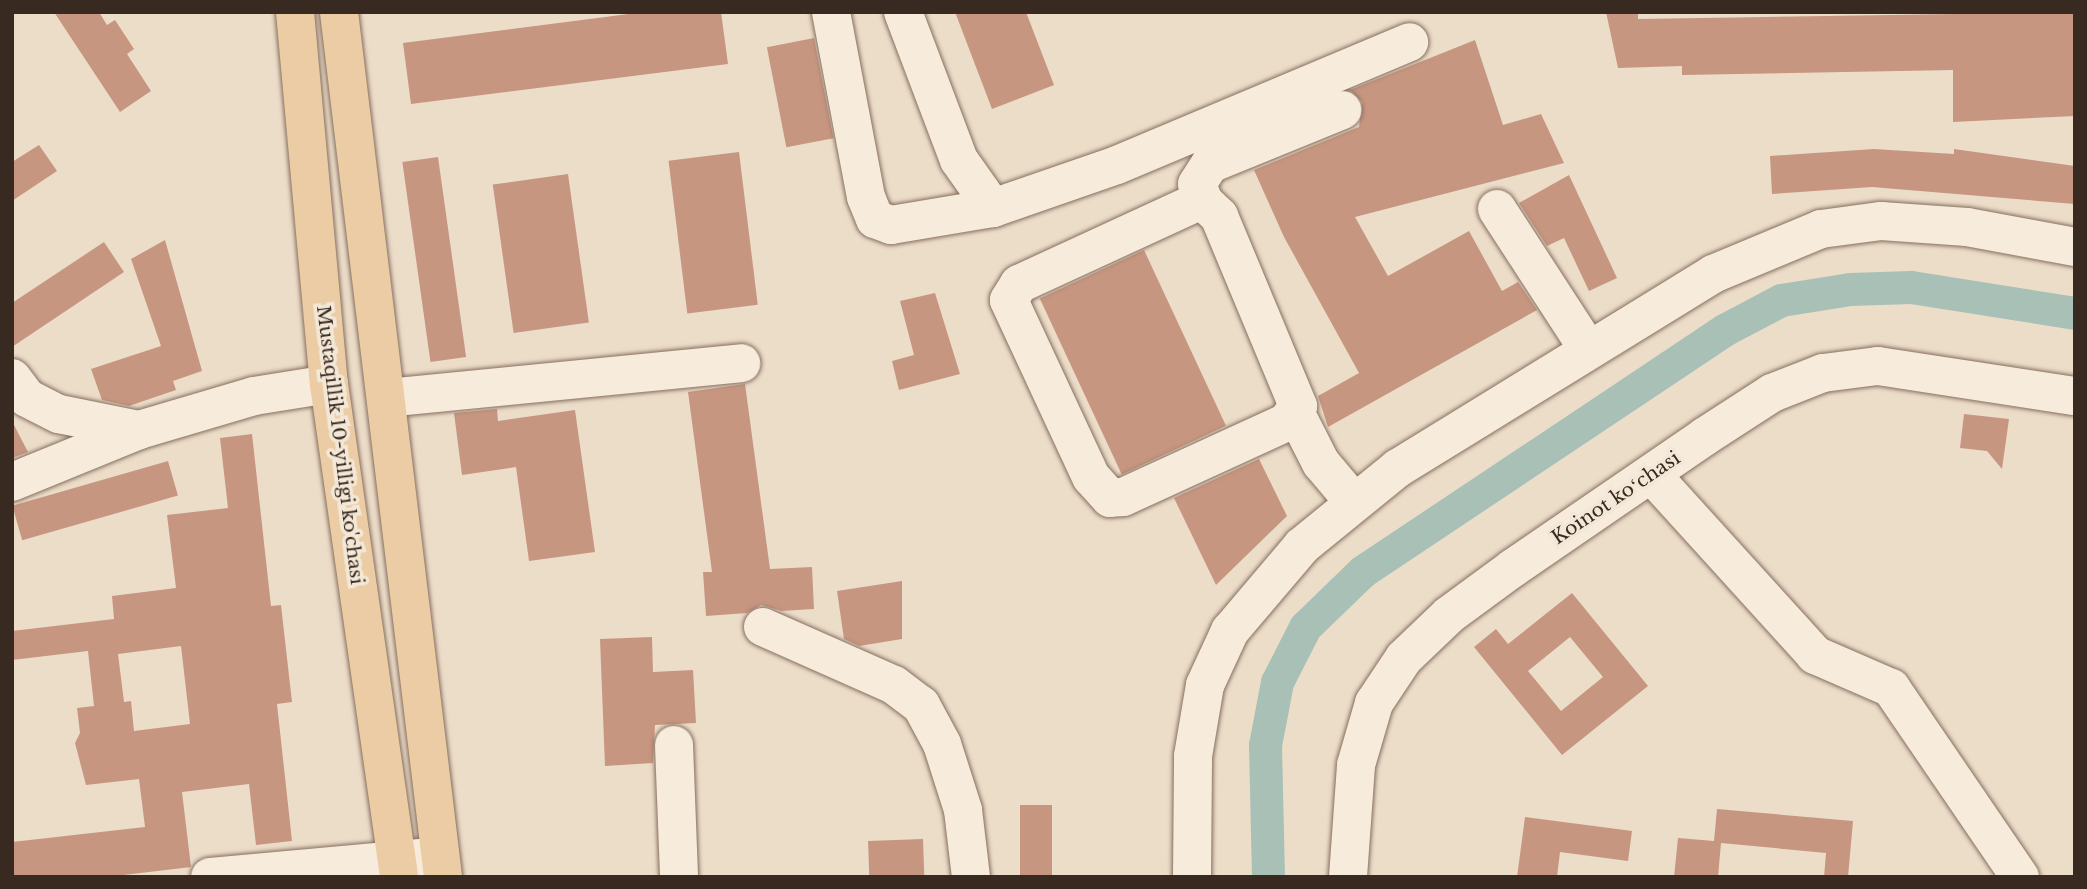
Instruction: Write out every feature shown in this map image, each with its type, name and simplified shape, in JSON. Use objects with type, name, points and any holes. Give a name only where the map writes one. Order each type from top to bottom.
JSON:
[{"type":"main road","name":"Mustaqillik 10-yilligi ko'chasi","points":[[295,12],[328,384],[398,866]]},
{"type":"main road","points":[[338,12],[441,866]]},
{"type":"street","points":[[831,12],[875,219],[891,225],[993,208],[1117,165],[1409,42]]},
{"type":"street","points":[[903,12],[959,160],[993,208]]},
{"type":"street","points":[[1342,110],[1210,164],[1198,184],[1204,202],[1219,216],[1298,406],[1296,414],[1321,463],[1353,501]]},
{"type":"street","points":[[1204,202],[1020,284],[1009,300],[1091,477],[1110,498],[1135,492],[1296,414]]},
{"type":"street","points":[[1497,209],[1588,349]]},
{"type":"street","points":[[1192,877],[1193,756],[1205,685],[1230,631],[1265,583],[1353,501],[1588,349],[1713,274],[1821,229],[1881,221],[1930,224],[2075,247]]},
{"type":"street","points":[[386,398],[741,363]]},
{"type":"street","name":"Koinot koʻchasi","points":[[1348,877],[1356,765],[1374,703],[1404,657],[1513,568],[1772,393],[1823,373],[1878,366],[2075,396]]},
{"type":"street","points":[[12,378],[27,398],[59,414],[139,430]]},
{"type":"street","points":[[12,482],[139,430],[254,396],[328,384]]},
{"type":"street","points":[[1652,475],[1815,655],[1891,688],[2020,877]]},
{"type":"street","points":[[764,627],[894,685],[921,705],[942,744],[963,810],[971,877]]},
{"type":"street","points":[[674,745],[680,877]]},
{"type":"street","points":[[210,877],[441,866]]},
{"type":"building","points":[[54,12],[99,12],[107,25],[115,20],[134,49],[127,54],[151,91],[120,112]]},
{"type":"building","points":[[644,12],[721,12],[728,64],[411,104],[403,43]]},
{"type":"building","points":[[955,12],[1026,12],[1054,85],[992,109]]},
{"type":"building","points":[[1606,12],[1638,12],[1638,19],[2075,12],[2075,116],[1953,122],[1953,70],[1682,75],[1682,66],[1618,68]]},
{"type":"building","points":[[814,38],[833,138],[786,147],[767,47]]},
{"type":"building","points":[[1475,40],[1503,125],[1541,114],[1564,163],[1355,217],[1388,276],[1469,231],[1502,291],[1518,282],[1537,310],[1328,427],[1318,396],[1359,373],[1284,237],[1254,170],[1359,127],[1362,102],[1350,90]]},
{"type":"building","points":[[39,145],[57,171],[12,201],[12,162]]},
{"type":"building","points":[[1874,149],[1954,154],[1954,149],[2075,166],[2075,204],[1872,187],[1772,194],[1770,156]]},
{"type":"building","points":[[739,152],[758,305],[687,314],[669,161]]},
{"type":"building","points":[[438,157],[466,357],[430,362],[402,162]]},
{"type":"building","points":[[568,174],[589,323],[514,333],[493,185]]},
{"type":"building","points":[[1569,175],[1617,278],[1589,291],[1564,238],[1547,246],[1519,203]]},
{"type":"building","points":[[165,240],[202,371],[173,381],[176,390],[129,406],[102,400],[91,369],[161,346],[131,259]]},
{"type":"building","points":[[104,242],[124,272],[12,347],[12,303]]},
{"type":"building","points":[[1144,250],[1226,426],[1122,474],[1040,299]]},
{"type":"building","points":[[935,293],[960,374],[899,390],[892,361],[914,355],[900,301]]},
{"type":"building","points":[[745,384],[770,569],[812,567],[814,609],[782,611],[761,605],[747,613],[706,616],[703,572],[712,572],[688,392]]},
{"type":"building","points":[[497,409],[498,421],[575,410],[595,552],[529,561],[516,467],[462,475],[454,413]]},
{"type":"building","points":[[1964,414],[2009,419],[2002,469],[1987,451],[1960,448]]},
{"type":"building","points":[[12,421],[28,452],[12,458]]},
{"type":"building","points":[[252,434],[271,606],[281,605],[292,702],[277,704],[292,841],[256,845],[249,784],[182,792],[191,867],[107,877],[12,877],[12,842],[145,827],[139,779],[86,785],[75,743],[80,733],[77,708],[94,706],[88,651],[12,660],[12,631],[114,619],[112,596],[176,588],[167,515],[228,508],[220,438]],"holes":[[[181,646],[190,724],[134,731],[131,701],[124,702],[118,654]]]},
{"type":"building","points":[[1259,459],[1287,516],[1216,585],[1174,498]]},
{"type":"building","points":[[168,461],[178,496],[22,540],[12,506]]},
{"type":"building","points":[[902,581],[902,639],[859,646],[844,639],[837,591]]},
{"type":"building","points":[[1572,593],[1648,686],[1562,755],[1474,647],[1496,629],[1508,644]],"holes":[[[1570,637],[1603,677],[1561,711],[1528,671]]]},
{"type":"building","points":[[652,637],[653,672],[693,670],[696,723],[655,725],[653,763],[605,766],[600,639]]},
{"type":"building","points":[[1020,805],[1052,805],[1052,877],[1020,877]]},
{"type":"building","points":[[1717,809],[1853,821],[1848,877],[1824,877],[1826,853],[1721,843],[1718,877],[1674,877],[1678,838],[1714,841]]},
{"type":"building","points":[[1525,817],[1632,831],[1628,861],[1560,852],[1557,877],[1517,877]]},
{"type":"building","points":[[923,839],[924,877],[869,877],[868,841]]},
{"type":"waterway","points":[[1268,877],[1265,745],[1277,682],[1305,627],[1363,571],[1726,329],[1781,300],[1850,289],[1911,287],[2075,313]]}]
